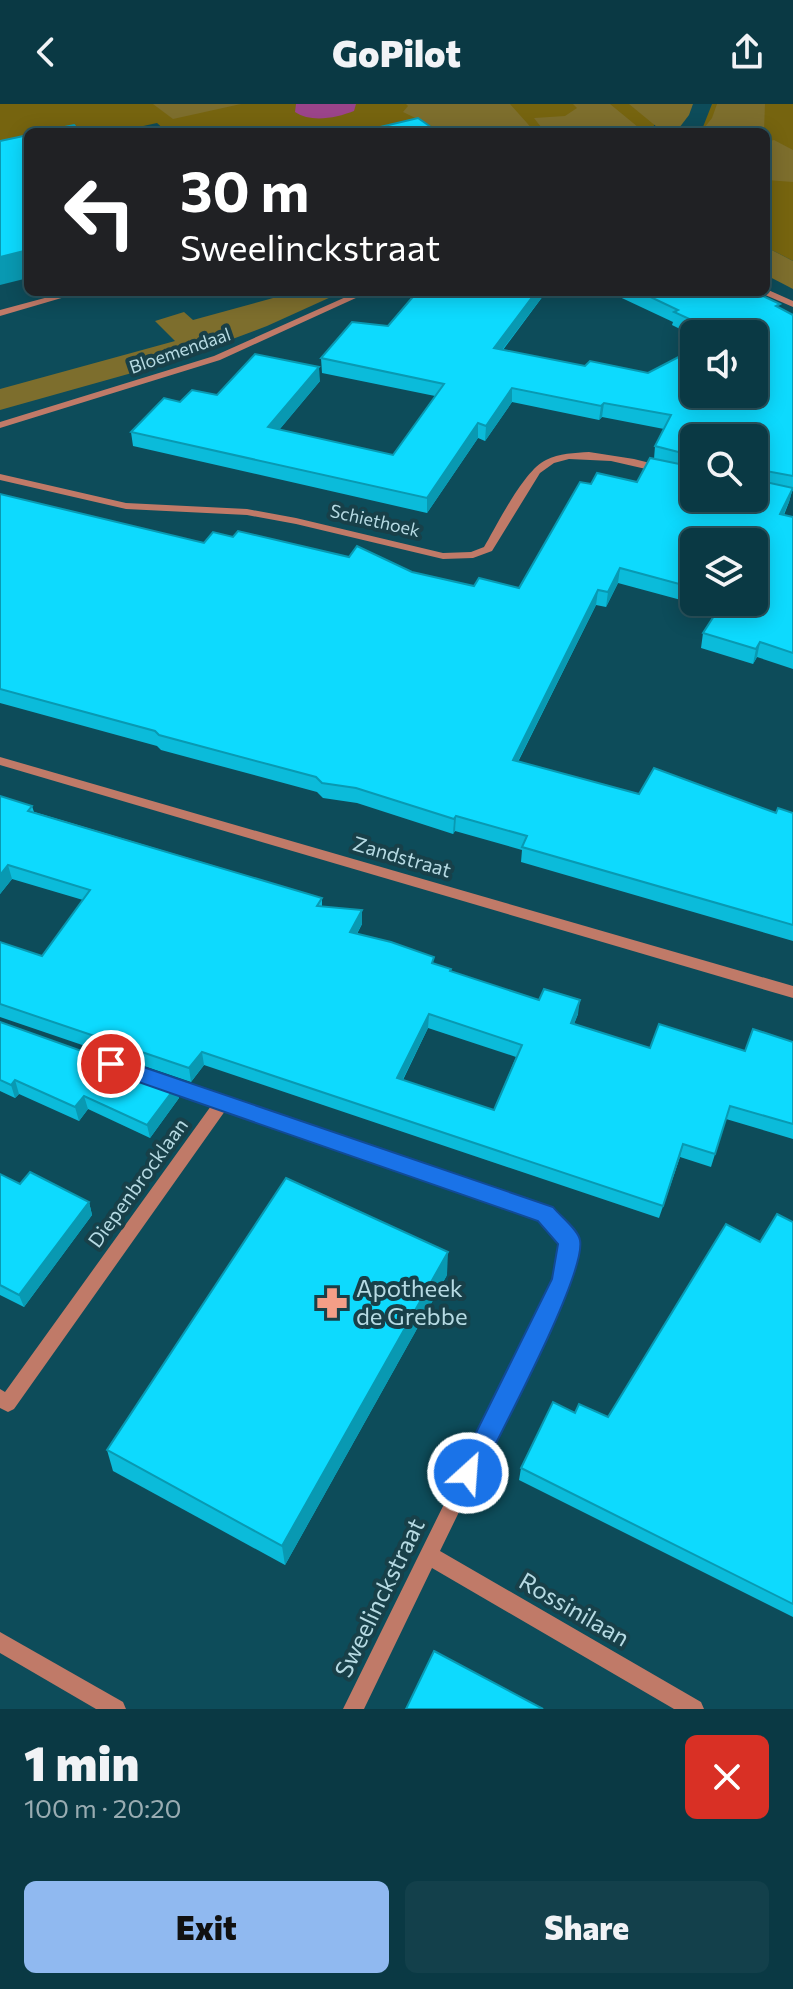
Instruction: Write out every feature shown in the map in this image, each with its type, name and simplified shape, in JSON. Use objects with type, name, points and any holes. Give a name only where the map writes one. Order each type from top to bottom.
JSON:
[{"type":"street","points":[[770,294],[793,304]]},
{"type":"street","points":[[0,313],[62,296]]},
{"type":"street","name":"Bloemendaal","points":[[0,425],[217,358],[355,296]]},
{"type":"street","name":"Schiethoek","points":[[0,477],[126,506],[247,512],[443,556],[473,555],[488,549],[536,471],[545,462],[558,457],[575,454],[680,474]]},
{"type":"street","name":"Zandstraat","points":[[0,761],[793,992]]},
{"type":"street","name":"Diepenbrocklaan","points":[[3,1405],[222,1103],[148,1077]]},
{"type":"street","name":"Sweelinckstraat","points":[[222,1103],[545,1214],[570,1241],[563,1280],[353,1709]]},
{"type":"street","name":"Rossinilaan","points":[[428,1555],[694,1709]]},
{"type":"street","points":[[0,1642],[116,1709]]},
{"type":"shaded area","points":[[0,104],[664,104],[653,128],[163,128],[157,123],[134,128],[24,128],[24,152],[0,157]]},
{"type":"shaded area","points":[[153,104],[241,104],[173,119]]},
{"type":"shaded area","points":[[296,104],[356,104],[354,111],[316,118],[295,112]]},
{"type":"shaded area","points":[[406,104],[510,104],[531,128],[436,128],[403,112],[408,106]]},
{"type":"shaded area","points":[[573,104],[610,104],[639,128],[543,128],[534,118],[565,116],[577,108]]},
{"type":"shaded area","points":[[629,104],[693,104],[679,128],[658,128]]},
{"type":"shaded area","points":[[712,104],[793,104],[793,261],[770,249],[770,128],[703,128]]},
{"type":"shaded area","points":[[717,104],[765,104],[764,128],[704,128]]},
{"type":"shaded area","points":[[770,141],[793,150],[793,182],[770,180]]},
{"type":"shaded area","points":[[770,249],[793,261],[793,289],[770,277]]},
{"type":"shaded area","points":[[280,296],[333,296],[267,326],[171,362],[0,410],[0,389],[175,341],[155,321],[184,312],[193,320]]},
{"type":"building","points":[[418,118],[432,128],[376,128]]},
{"type":"building","points":[[24,136],[24,251],[0,257],[0,141]]},
{"type":"building","points":[[414,296],[533,296],[494,348],[585,366],[590,361],[648,373],[680,356],[680,408],[768,408],[768,320],[691,320],[648,296],[763,296],[780,304],[776,306],[793,315],[793,476],[768,471],[768,424],[680,424],[680,452],[655,446],[671,415],[604,403],[601,406],[512,388],[486,426],[478,423],[427,498],[131,432],[164,398],[180,402],[192,390],[217,395],[255,354],[319,367],[268,427],[393,455],[444,384],[321,358],[352,322],[388,326]]},
{"type":"building","points":[[650,458],[680,464],[680,512],[768,512],[768,483],[793,488],[780,514],[793,517],[793,653],[760,642],[756,649],[703,633],[714,616],[768,616],[768,528],[680,528],[680,584],[620,568],[608,592],[598,590],[513,760],[639,794],[654,768],[776,813],[778,808],[793,813],[793,925],[522,847],[527,836],[456,816],[454,819],[356,788],[322,783],[316,777],[0,689],[0,494],[204,543],[213,532],[233,537],[238,531],[349,557],[357,546],[412,572],[474,586],[479,578],[519,588],[580,482],[591,484],[597,473],[637,482]]},
{"type":"building","points":[[0,796],[32,806],[28,811],[322,898],[317,906],[362,910],[350,932],[434,957],[432,963],[450,971],[539,1000],[544,989],[580,1000],[571,1023],[650,1048],[659,1024],[745,1051],[753,1029],[793,1042],[793,1124],[730,1106],[715,1154],[683,1144],[663,1206],[202,1052],[189,1068],[0,1004],[0,942],[42,956],[90,890],[8,865],[0,875]],"holes":[[[429,1014],[522,1045],[494,1110],[397,1078]]]},
{"type":"building","points":[[0,1022],[177,1085],[147,1125],[84,1096],[75,1107],[15,1080],[11,1085],[0,1080]]},
{"type":"building","points":[[30,1172],[89,1202],[19,1295],[0,1285],[0,1174],[20,1184]]},
{"type":"building","points":[[286,1178],[448,1252],[282,1546],[107,1450]]},
{"type":"building","points":[[777,1214],[793,1222],[793,1604],[521,1468],[553,1402],[575,1413],[579,1404],[608,1417],[726,1224],[760,1242]]},
{"type":"building","points":[[434,1651],[543,1709],[406,1709]]},
{"type":"place","name":"Apotheek de Grebbe","points":[[332,1303]]},
{"type":"route","points":[[111,1064],[545,1214],[570,1241],[563,1280],[468,1473]]}]
